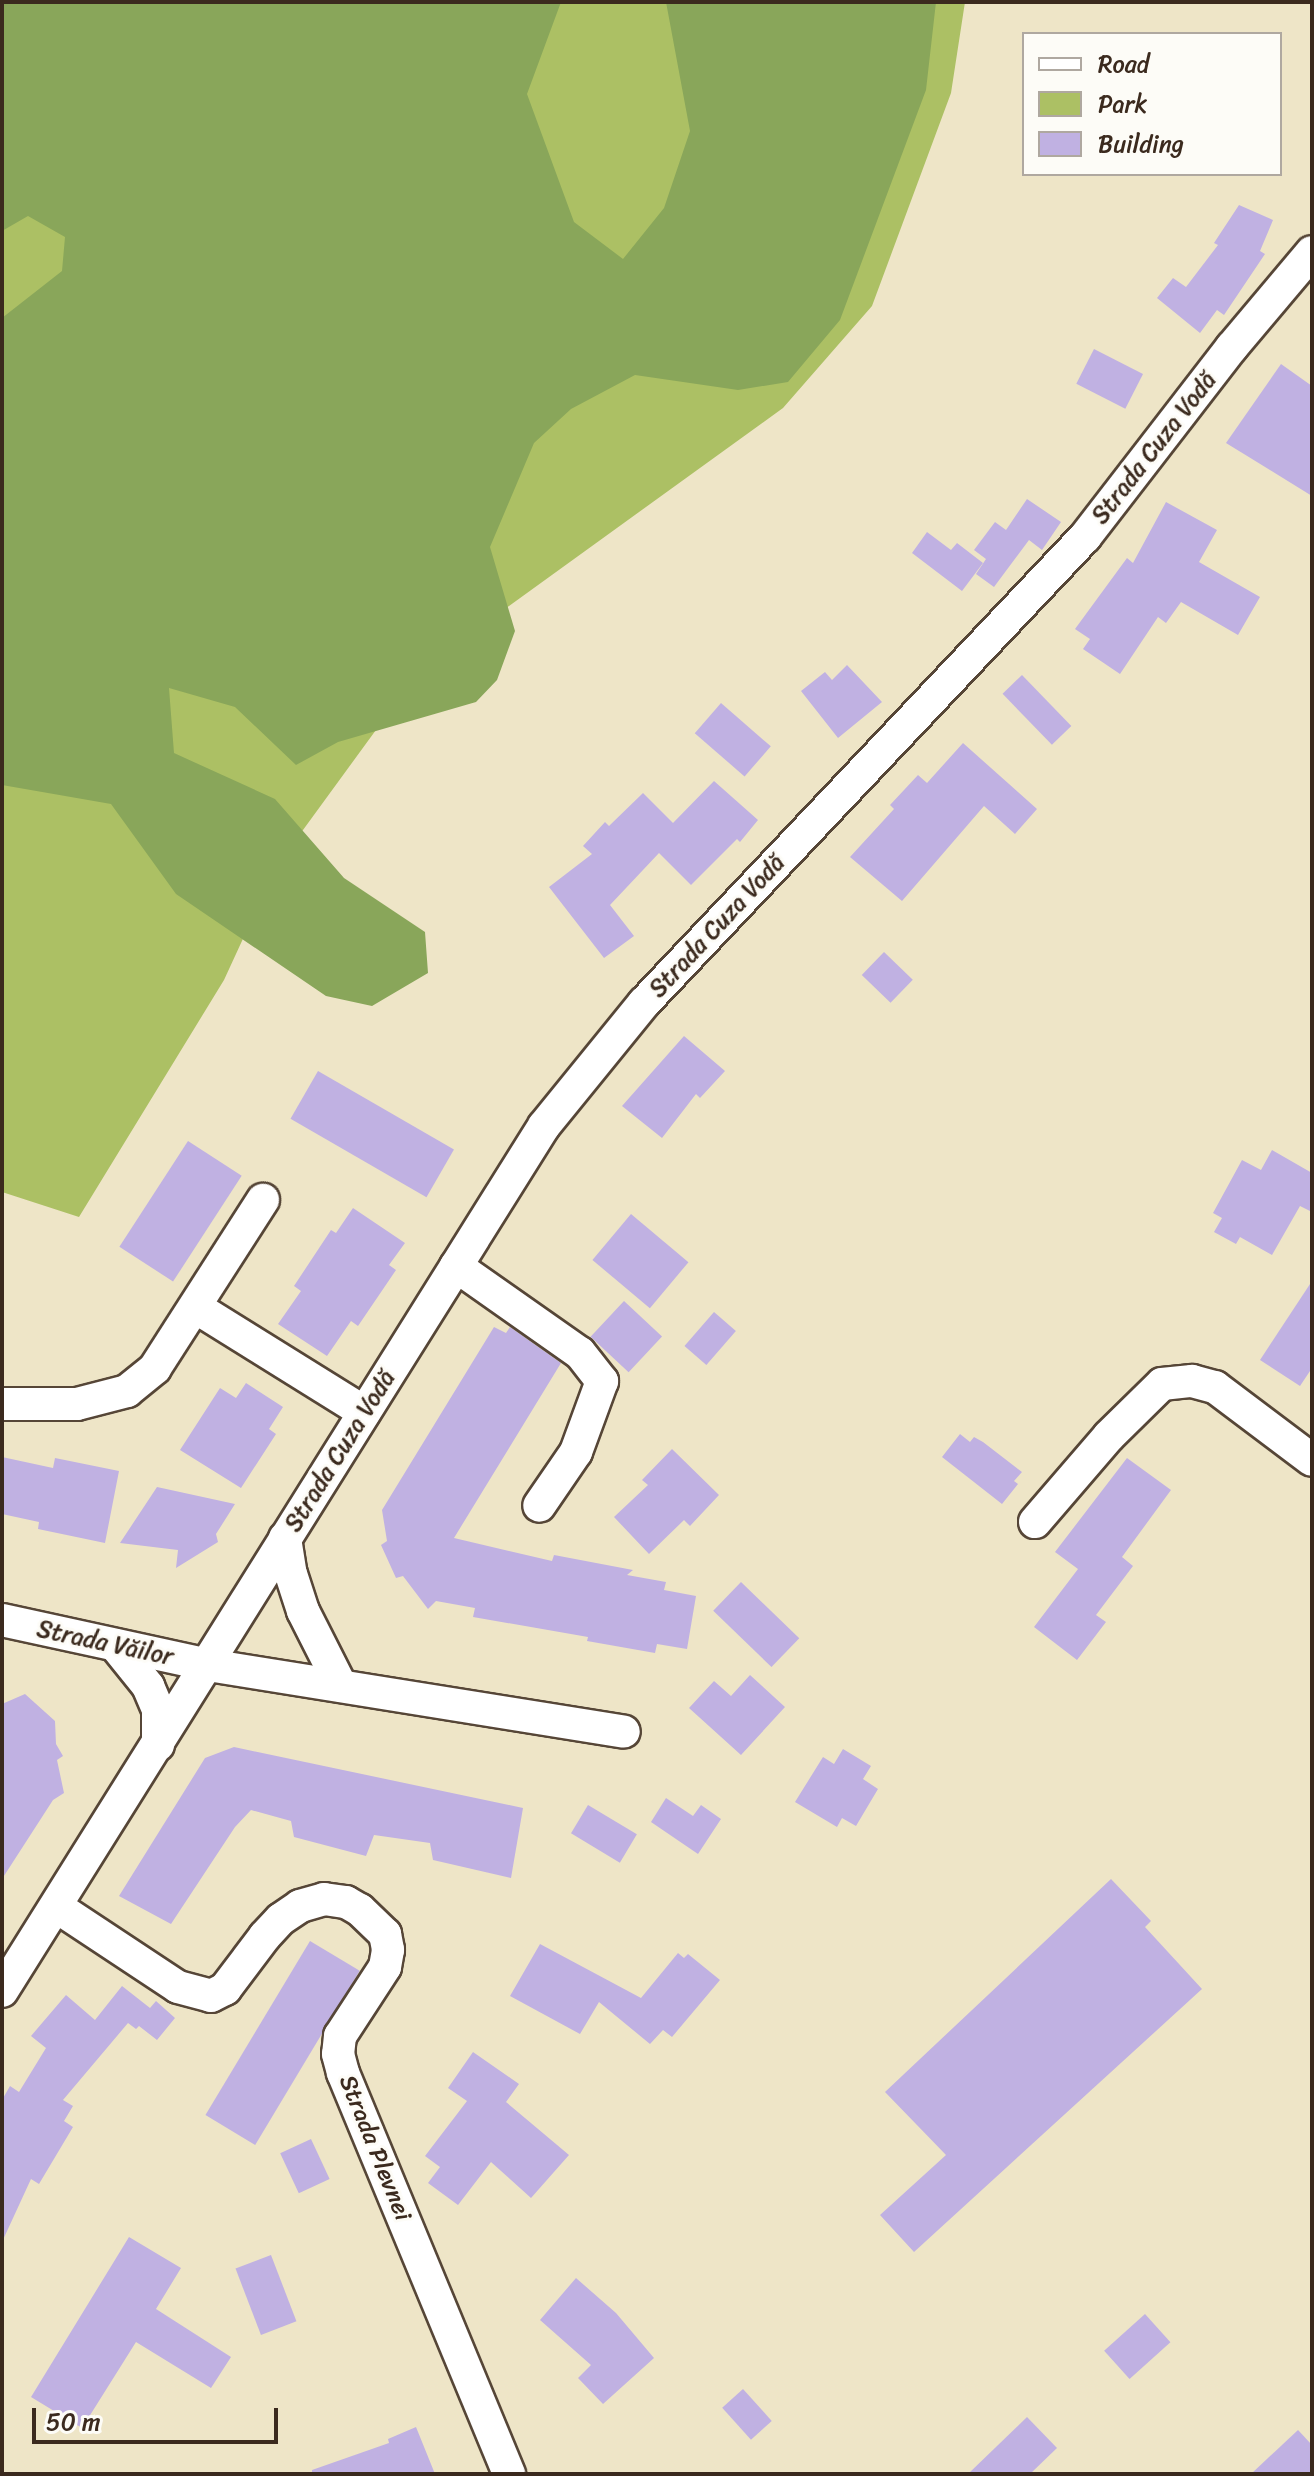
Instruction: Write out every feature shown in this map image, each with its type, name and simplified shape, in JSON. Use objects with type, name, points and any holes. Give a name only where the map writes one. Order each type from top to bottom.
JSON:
[{"type":"street","name":"Strada Cuza Vodă","points":[[2,1991],[544,1126],[644,1003],[1085,537],[1232,347],[1312,252]]},
{"type":"street","points":[[2,1404],[77,1404],[127,1391],[155,1368],[197,1308],[263,1200]]},
{"type":"street","points":[[456,1266],[580,1353],[602,1381],[576,1452],[539,1506]]},
{"type":"street","points":[[197,1308],[364,1412]]},
{"type":"street","points":[[1035,1522],[1109,1436],[1162,1384],[1192,1381],[1215,1387],[1312,1460]]},
{"type":"street","points":[[285,1538],[291,1574],[303,1611],[341,1686]]},
{"type":"street","name":"Strada Văilor","points":[[2,1620],[208,1665]]},
{"type":"street","points":[[115,1645],[148,1686],[158,1710],[158,1745]]},
{"type":"street","points":[[208,1665],[624,1732]]},
{"type":"street","name":"Strada Plevnei","points":[[57,1907],[178,1987],[211,1996],[225,1989],[265,1936],[300,1906],[324,1899],[346,1902],[360,1910],[385,1934],[388,1950],[385,1967],[340,2036],[338,2054],[343,2073],[509,2474]]},
{"type":"green space","points":[[2,2],[965,2],[951,93],[872,306],[783,408],[419,671],[276,867],[224,980],[79,1217],[2,1192]]},
{"type":"green space","points":[[2,2],[561,2],[527,94],[574,222],[623,259],[664,208],[690,131],[666,2],[936,2],[926,90],[840,320],[788,382],[738,390],[635,375],[571,409],[534,443],[490,547],[515,631],[497,680],[476,702],[338,742],[296,765],[235,707],[169,688],[174,753],[275,799],[344,878],[425,932],[428,973],[372,1006],[326,996],[176,894],[111,804],[2,785],[2,318],[62,271],[65,237],[28,216],[2,231]]},
{"type":"building","points":[[1239,205],[1273,220],[1260,251],[1265,254],[1224,315],[1217,310],[1200,333],[1157,298],[1173,278],[1186,287],[1218,245],[1214,243]]},
{"type":"building","points":[[1094,349],[1143,374],[1125,409],[1076,384]]},
{"type":"building","points":[[1281,364],[1312,386],[1312,496],[1226,443]]},
{"type":"building","points":[[1027,499],[1061,522],[1042,550],[1029,540],[994,587],[976,574],[986,559],[974,550],[995,522],[1006,530]]},
{"type":"building","points":[[1166,502],[1217,530],[1199,562],[1260,597],[1238,635],[1181,602],[1166,623],[1158,617],[1120,674],[1083,649],[1090,639],[1075,629],[1127,558],[1133,563]]},
{"type":"building","points":[[927,532],[951,550],[957,543],[983,563],[962,591],[912,553]]},
{"type":"building","points":[[847,665],[882,702],[838,738],[801,691],[825,672],[832,680]]},
{"type":"building","points":[[1022,675],[1071,726],[1052,745],[1003,694]]},
{"type":"building","points":[[721,703],[771,746],[745,776],[695,733]]},
{"type":"building","points":[[963,743],[1037,809],[1015,834],[984,806],[902,901],[850,857],[894,809],[890,805],[918,775],[927,783]]},
{"type":"building","points":[[714,781],[758,820],[740,842],[737,839],[691,885],[659,853],[610,905],[634,936],[604,958],[549,887],[592,854],[583,846],[605,822],[609,826],[643,793],[673,823]]},
{"type":"building","points":[[884,952],[913,980],[891,1003],[862,975]]},
{"type":"building","points":[[684,1036],[725,1071],[700,1098],[696,1094],[662,1138],[622,1106]]},
{"type":"building","points":[[318,1071],[454,1150],[426,1197],[290,1119]]},
{"type":"building","points":[[188,1141],[242,1176],[173,1282],[119,1247]]},
{"type":"building","points":[[1272,1150],[1312,1173],[1312,1212],[1300,1206],[1272,1255],[1240,1237],[1236,1244],[1214,1232],[1222,1218],[1213,1213],[1242,1160],[1261,1170]]},
{"type":"building","points":[[353,1208],[405,1243],[389,1265],[396,1270],[358,1326],[351,1321],[327,1356],[278,1324],[301,1291],[294,1286],[331,1230],[336,1233]]},
{"type":"building","points":[[631,1214],[688,1262],[650,1308],[592,1260]]},
{"type":"building","points":[[1312,1281],[1312,1368],[1300,1386],[1260,1360]]},
{"type":"building","points":[[624,1301],[662,1336],[629,1372],[591,1337]]},
{"type":"building","points":[[714,1312],[736,1331],[706,1365],[684,1346]]},
{"type":"building","points":[[494,1327],[506,1333],[510,1327],[561,1363],[454,1538],[552,1561],[554,1555],[633,1570],[627,1575],[666,1582],[664,1590],[696,1596],[687,1649],[657,1644],[655,1653],[587,1641],[588,1637],[473,1617],[475,1608],[436,1601],[428,1609],[403,1576],[396,1578],[381,1545],[387,1541],[382,1510]]},
{"type":"building","points":[[246,1383],[283,1407],[269,1429],[276,1434],[241,1488],[180,1450],[220,1388],[236,1398]]},
{"type":"building","points":[[960,1434],[970,1442],[974,1437],[983,1442],[1022,1472],[1014,1481],[1018,1484],[1002,1504],[942,1457]]},
{"type":"building","points":[[672,1449],[719,1495],[690,1526],[684,1520],[649,1554],[614,1517],[648,1485],[642,1480]]},
{"type":"building","points":[[2,1457],[53,1468],[55,1458],[119,1471],[105,1543],[38,1529],[39,1522],[2,1514]]},
{"type":"building","points":[[1127,1458],[1171,1490],[1122,1557],[1133,1566],[1096,1615],[1106,1622],[1077,1660],[1034,1627],[1078,1569],[1055,1552]]},
{"type":"building","points":[[157,1487],[235,1504],[216,1534],[218,1542],[176,1568],[178,1550],[120,1543]]},
{"type":"building","points":[[741,1582],[799,1638],[771,1667],[713,1611]]},
{"type":"building","points":[[750,1675],[785,1707],[741,1755],[689,1708],[714,1681],[731,1696]]},
{"type":"building","points":[[25,1694],[55,1721],[56,1744],[63,1756],[57,1760],[64,1793],[53,1800],[2,1879],[2,1704]]},
{"type":"building","points":[[234,1747],[523,1808],[511,1878],[433,1860],[430,1843],[374,1835],[366,1856],[294,1837],[291,1821],[251,1810],[235,1827],[171,1924],[119,1896],[205,1758]]},
{"type":"building","points":[[843,1749],[871,1766],[863,1779],[878,1789],[856,1826],[842,1818],[837,1827],[795,1802],[823,1757],[834,1764]]},
{"type":"building","points":[[666,1798],[693,1816],[701,1805],[721,1819],[698,1854],[651,1822]]},
{"type":"building","points":[[588,1805],[637,1834],[620,1863],[571,1833]]},
{"type":"building","points":[[1111,1879],[1151,1921],[1145,1927],[1202,1989],[914,2252],[880,2215],[946,2155],[885,2092]]},
{"type":"building","points":[[310,1941],[360,1971],[255,2145],[205,2115]]},
{"type":"building","points":[[540,1944],[641,1998],[678,1953],[684,1958],[688,1954],[720,1980],[672,2037],[663,2030],[650,2044],[599,2002],[580,2034],[510,1996]]},
{"type":"building","points":[[122,1986],[150,2008],[156,2001],[175,2018],[157,2040],[139,2026],[136,2029],[128,2023],[63,2100],[73,2106],[64,2121],[73,2127],[39,2184],[31,2179],[2,2242],[2,2100],[10,2086],[19,2092],[46,2048],[31,2036],[66,1995],[95,2020]]},
{"type":"building","points":[[473,2052],[519,2084],[506,2102],[569,2155],[531,2198],[491,2162],[458,2205],[428,2183],[440,2167],[425,2156],[467,2101],[448,2088]]},
{"type":"building","points":[[311,2139],[330,2179],[299,2193],[280,2153]]},
{"type":"building","points":[[129,2237],[181,2268],[156,2309],[231,2357],[211,2388],[136,2342],[82,2428],[31,2397]]},
{"type":"building","points":[[271,2255],[296,2321],[261,2335],[236,2269]]},
{"type":"building","points":[[576,2278],[616,2313],[654,2358],[603,2404],[578,2378],[591,2365],[540,2320]]},
{"type":"building","points":[[1145,2314],[1170,2342],[1130,2379],[1104,2351]]},
{"type":"building","points":[[743,2389],[772,2421],[751,2440],[722,2408]]},
{"type":"building","points":[[1027,2417],[1057,2448],[1030,2474],[968,2474]]},
{"type":"building","points":[[416,2427],[435,2474],[312,2474],[312,2470],[389,2443],[388,2439]]},
{"type":"building","points":[[1298,2430],[1312,2445],[1312,2474],[1251,2474]]}]
